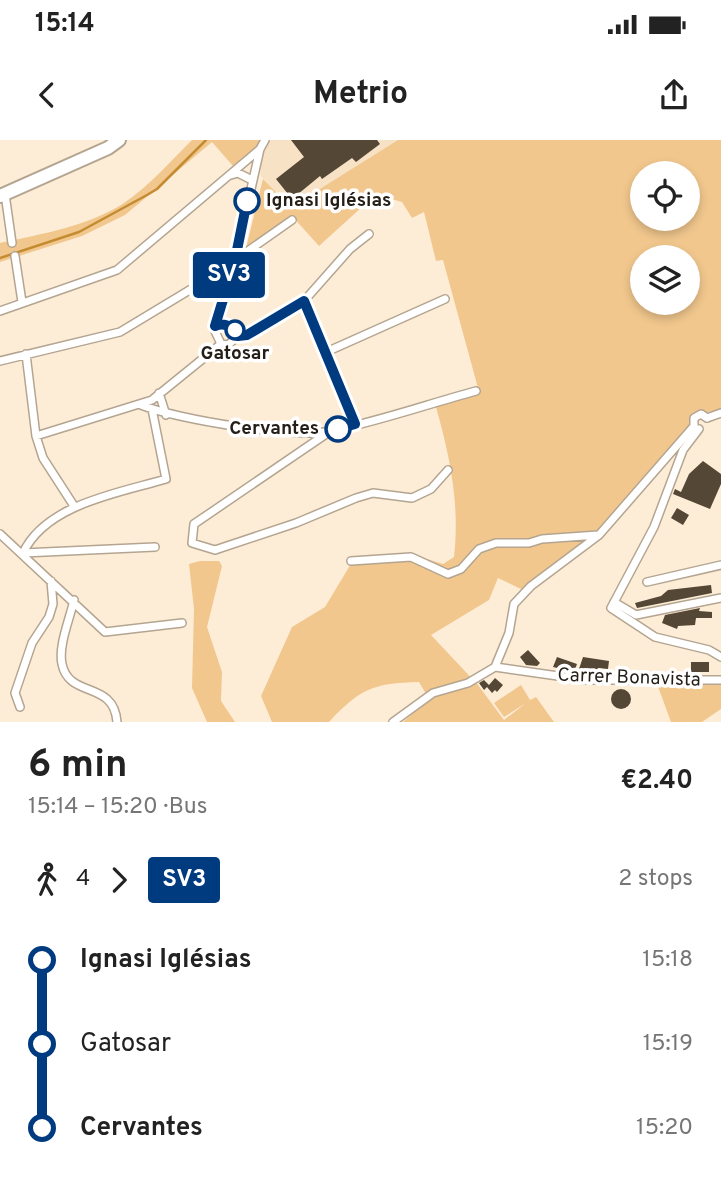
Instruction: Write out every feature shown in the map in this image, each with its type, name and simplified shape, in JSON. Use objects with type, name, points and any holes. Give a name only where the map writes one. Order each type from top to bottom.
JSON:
[{"type":"main road","points":[[2,195],[116,141]]},
{"type":"street","points":[[220,344],[215,326],[260,149],[265,140]]},
{"type":"street","points":[[0,311],[117,270],[260,149]]},
{"type":"street","points":[[227,176],[239,173],[252,180]]},
{"type":"street","points":[[2,195],[12,243]]},
{"type":"street","points":[[0,360],[120,332],[233,262],[292,220]]},
{"type":"street","points":[[36,436],[141,405],[220,344],[228,345],[238,336],[247,335],[304,301],[350,249],[369,234]]},
{"type":"street","points":[[15,256],[22,302]]},
{"type":"street","points":[[324,353],[444,299]]},
{"type":"street","points":[[304,301],[355,424]]},
{"type":"street","points":[[215,326],[227,325],[235,330],[238,336]]},
{"type":"street","points":[[26,354],[36,436],[43,458],[74,506]]},
{"type":"street","points":[[141,405],[166,415],[297,433],[329,432],[476,391]]},
{"type":"street","points":[[159,393],[166,415]]},
{"type":"street","points":[[23,553],[28,541],[74,506],[166,479],[152,409]]},
{"type":"street","points":[[613,605],[654,527],[682,450],[696,427],[696,416],[707,418],[721,413]]},
{"type":"street","points":[[393,722],[433,693],[468,683],[495,667],[509,633],[513,604],[531,586],[598,535],[696,427],[707,426],[707,418]]},
{"type":"street","points":[[329,432],[194,524],[192,543],[215,550],[373,493],[412,498],[431,489],[449,470]]},
{"type":"street","points":[[297,433],[303,450]]},
{"type":"street","points":[[0,534],[74,600],[105,632],[182,623]]},
{"type":"street","points":[[351,561],[411,557],[449,573],[461,569],[479,549],[496,543],[529,543],[542,539],[598,535]]},
{"type":"street","points":[[23,553],[155,547]]},
{"type":"street","points":[[648,582],[721,565]]},
{"type":"street","points":[[20,707],[15,693],[32,643],[49,617],[53,604],[51,580]]},
{"type":"street","points":[[613,605],[636,615],[721,598]]},
{"type":"street","points":[[74,600],[61,661],[65,676],[74,684],[108,697],[116,710],[117,722]]},
{"type":"street","points":[[613,605],[655,638],[709,650],[721,657]]},
{"type":"street","name":"Carrer Bonavista","points":[[495,667],[586,680],[721,680]]},
{"type":"shaded area","points":[[192,140],[260,140],[256,148],[233,166],[212,142],[125,215],[82,236],[0,262],[0,243],[80,223],[124,203],[151,181]]},
{"type":"shaded area","points":[[260,140],[398,140],[291,207],[261,176],[256,148]]},
{"type":"shaded area","points":[[398,140],[721,140],[721,410],[694,414],[688,429],[599,530],[523,590],[498,578],[489,600],[431,635],[478,685],[504,720],[526,703],[504,717],[494,703],[521,685],[530,700],[536,697],[554,722],[403,722],[429,699],[419,682],[390,684],[368,690],[350,702],[329,722],[272,722],[261,696],[292,627],[325,607],[355,557],[411,554],[443,564],[454,557],[456,518],[453,481],[436,407],[478,388],[443,260],[436,261],[424,212],[412,218],[402,202],[385,197],[362,207],[319,246],[292,216],[246,248],[263,179],[291,207]]},
{"type":"shaded area","points":[[219,561],[222,566],[207,627],[222,672],[221,701],[235,722],[207,722],[192,688],[194,609],[189,564]]},
{"type":"shaded area","points":[[657,684],[721,685],[721,709],[702,722],[671,722]]},
{"type":"building","points":[[291,140],[377,140],[380,144],[356,162],[352,158],[322,179],[320,176],[292,199],[276,179],[304,157]]},
{"type":"building","points":[[703,461],[721,474],[721,484],[710,509],[673,494],[675,489],[681,492],[689,474]]},
{"type":"building","points":[[677,508],[689,515],[683,525],[671,518]]},
{"type":"building","points":[[711,585],[712,593],[637,608],[635,603],[661,596],[668,590]]},
{"type":"building","points":[[700,608],[699,611],[712,612],[712,618],[696,618],[695,625],[678,626],[677,629],[662,623],[665,615]]},
{"type":"building","points":[[528,650],[540,663],[537,666],[526,665],[520,657]]},
{"type":"building","points":[[557,657],[577,664],[574,672],[553,667]]},
{"type":"building","points":[[583,657],[609,661],[608,669],[598,668],[598,674],[579,669]]},
{"type":"building","points":[[691,662],[709,662],[709,672],[691,672]]},
{"type":"building","points":[[495,678],[503,685],[497,692],[495,690],[492,693],[487,687],[484,690],[479,683],[484,680],[489,685]]},
{"type":"building","points":[[621,689],[628,692],[631,699],[628,706],[621,709],[614,706],[611,699],[614,692]]},
{"type":"waterway","points":[[0,258],[79,232],[147,195],[157,189],[206,140]]},
{"type":"bus line","name":"SV3","points":[[247,201],[235,260],[215,326],[227,325],[235,330],[238,336],[247,335],[304,301],[355,424],[338,429]]},
{"type":"place","name":"Ignasi Iglésias","points":[[247,201]]},
{"type":"place","name":"Gatosar","points":[[235,330]]},
{"type":"place","name":"Cervantes","points":[[338,429]]}]
